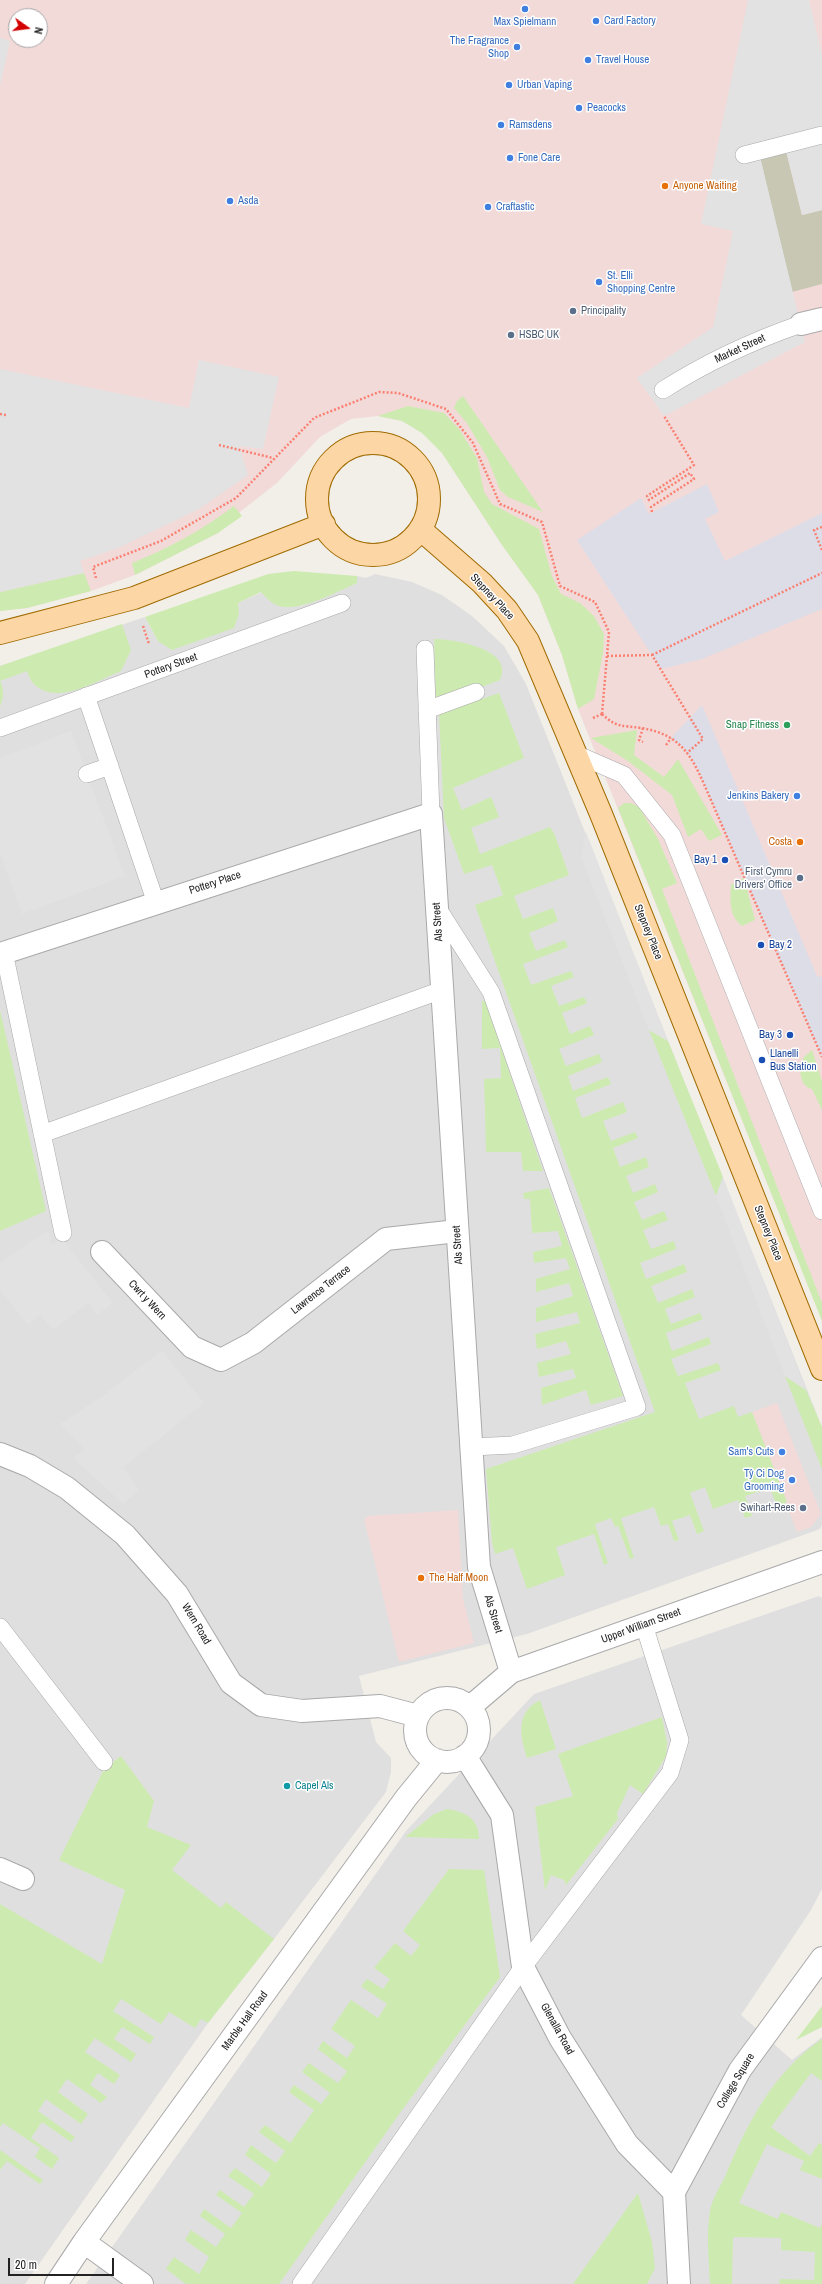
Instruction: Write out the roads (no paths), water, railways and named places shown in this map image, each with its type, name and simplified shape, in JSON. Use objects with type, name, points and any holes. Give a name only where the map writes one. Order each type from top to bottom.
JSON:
[{"type":"main road","points":[[362,444],[381,444],[399,449],[413,460],[424,476],[429,494],[428,512],[420,529],[409,543],[392,552],[374,555],[356,553],[340,545],[327,532],[324,524],[320,515],[318,497],[321,478],[331,463],[345,451],[362,444]]},
{"type":"main road","points":[[0,634],[134,598],[324,524]]},
{"type":"main road","name":"Stepney Place","points":[[420,529],[482,583],[507,610],[528,640],[576,754],[822,1369]]},
{"type":"street","name":"Market Street","points":[[801,324],[822,320]]},
{"type":"street","name":"Pottery Place","points":[[2,953],[431,814]]},
{"type":"street","name":"Als Street","points":[[431,814],[479,1567],[511,1672]]},
{"type":"street","name":"Lawrence Terrace","points":[[192,1347],[221,1360],[253,1342],[386,1239],[458,1230]]},
{"type":"street","name":"Cwrt y Wern","points":[[102,1252],[192,1347]]},
{"type":"street","name":"Wern Road","points":[[0,1454],[30,1466],[67,1488],[125,1535],[178,1594],[231,1683],[261,1705],[302,1711],[380,1706],[418,1716]]},
{"type":"street","name":"Upper William Street","points":[[470,1707],[511,1672],[822,1562]]},
{"type":"street","points":[[442,1698],[456,1700],[470,1707],[477,1722],[478,1738],[473,1748],[465,1756],[446,1762],[437,1760],[427,1755],[420,1747],[416,1737],[418,1716],[424,1708],[432,1702],[442,1698]]},
{"type":"street","name":"Glenalla Road","points":[[465,1756],[502,1815],[523,1966],[560,2038],[627,2144],[674,2192]]},
{"type":"street","name":"Marble Hall Road","points":[[56,2284],[84,2242],[402,1805],[437,1760]]},
{"type":"street","points":[[0,1869],[23,1879]]},
{"type":"street","name":"College Square","points":[[674,2192],[740,2070],[822,1958]]},
{"type":"street","points":[[674,2192],[680,2284]]},
{"type":"street","points":[[84,2242],[142,2284]]},
{"type":"lane","points":[[744,155],[822,135]]},
{"type":"lane","name":"Market Street","points":[[663,390],[694,370],[757,339],[801,324]]},
{"type":"lane","name":"Pottery Street","points":[[0,728],[342,603]]},
{"type":"lane","points":[[425,649],[431,814]]},
{"type":"lane","points":[[427,710],[476,692]]},
{"type":"lane","points":[[86,696],[156,902]]},
{"type":"lane","points":[[576,754],[624,775],[672,835],[822,1211]]},
{"type":"lane","points":[[87,774],[110,766]]},
{"type":"lane","points":[[437,906],[491,992],[637,1407],[513,1445],[472,1447]]},
{"type":"lane","points":[[2,953],[64,1233]]},
{"type":"lane","points":[[42,1134],[442,990]]},
{"type":"lane","points":[[300,2284],[523,1966],[670,1773],[680,1740],[644,1625]]},
{"type":"lane","points":[[0,1627],[104,1762]]},
{"type":"place","name":"Max Spielmann","points":[[525,9]]},
{"type":"place","name":"Card Factory","points":[[596,21]]},
{"type":"place","name":"The Fragrance Shop","points":[[517,47]]},
{"type":"place","name":"Travel House","points":[[588,60]]},
{"type":"place","name":"Urban Vaping","points":[[509,85]]},
{"type":"place","name":"Peacocks","points":[[579,108]]},
{"type":"place","name":"Ramsdens","points":[[501,125]]},
{"type":"place","name":"Fone Care","points":[[510,158]]},
{"type":"place","name":"Anyone Waiting","points":[[665,186]]},
{"type":"place","name":"Asda","points":[[230,201]]},
{"type":"place","name":"Craftastic","points":[[488,207]]},
{"type":"place","name":"St. Elli Shopping Centre","points":[[599,282]]},
{"type":"place","name":"Principality","points":[[573,311]]},
{"type":"place","name":"HSBC UK","points":[[511,335]]},
{"type":"place","name":"Snap Fitness","points":[[787,725]]},
{"type":"place","name":"Jenkins Bakery","points":[[797,796]]},
{"type":"place","name":"Costa","points":[[800,842]]},
{"type":"place","name":"Bay 1","points":[[725,860]]},
{"type":"place","name":"First Cymru Drivers' Office","points":[[800,878]]},
{"type":"place","name":"Bay 2","points":[[761,945]]},
{"type":"place","name":"Bay 3","points":[[790,1035]]},
{"type":"place","name":"Llanelli Bus Station","points":[[762,1060]]},
{"type":"place","name":"Sam's Cuts","points":[[782,1452]]},
{"type":"place","name":"Tŷ Ci Dog Grooming","points":[[792,1480]]},
{"type":"place","name":"Swihart-Rees","points":[[803,1508]]},
{"type":"place","name":"The Half Moon","points":[[421,1578]]},
{"type":"place","name":"Capel Als","points":[[287,1786]]}]
